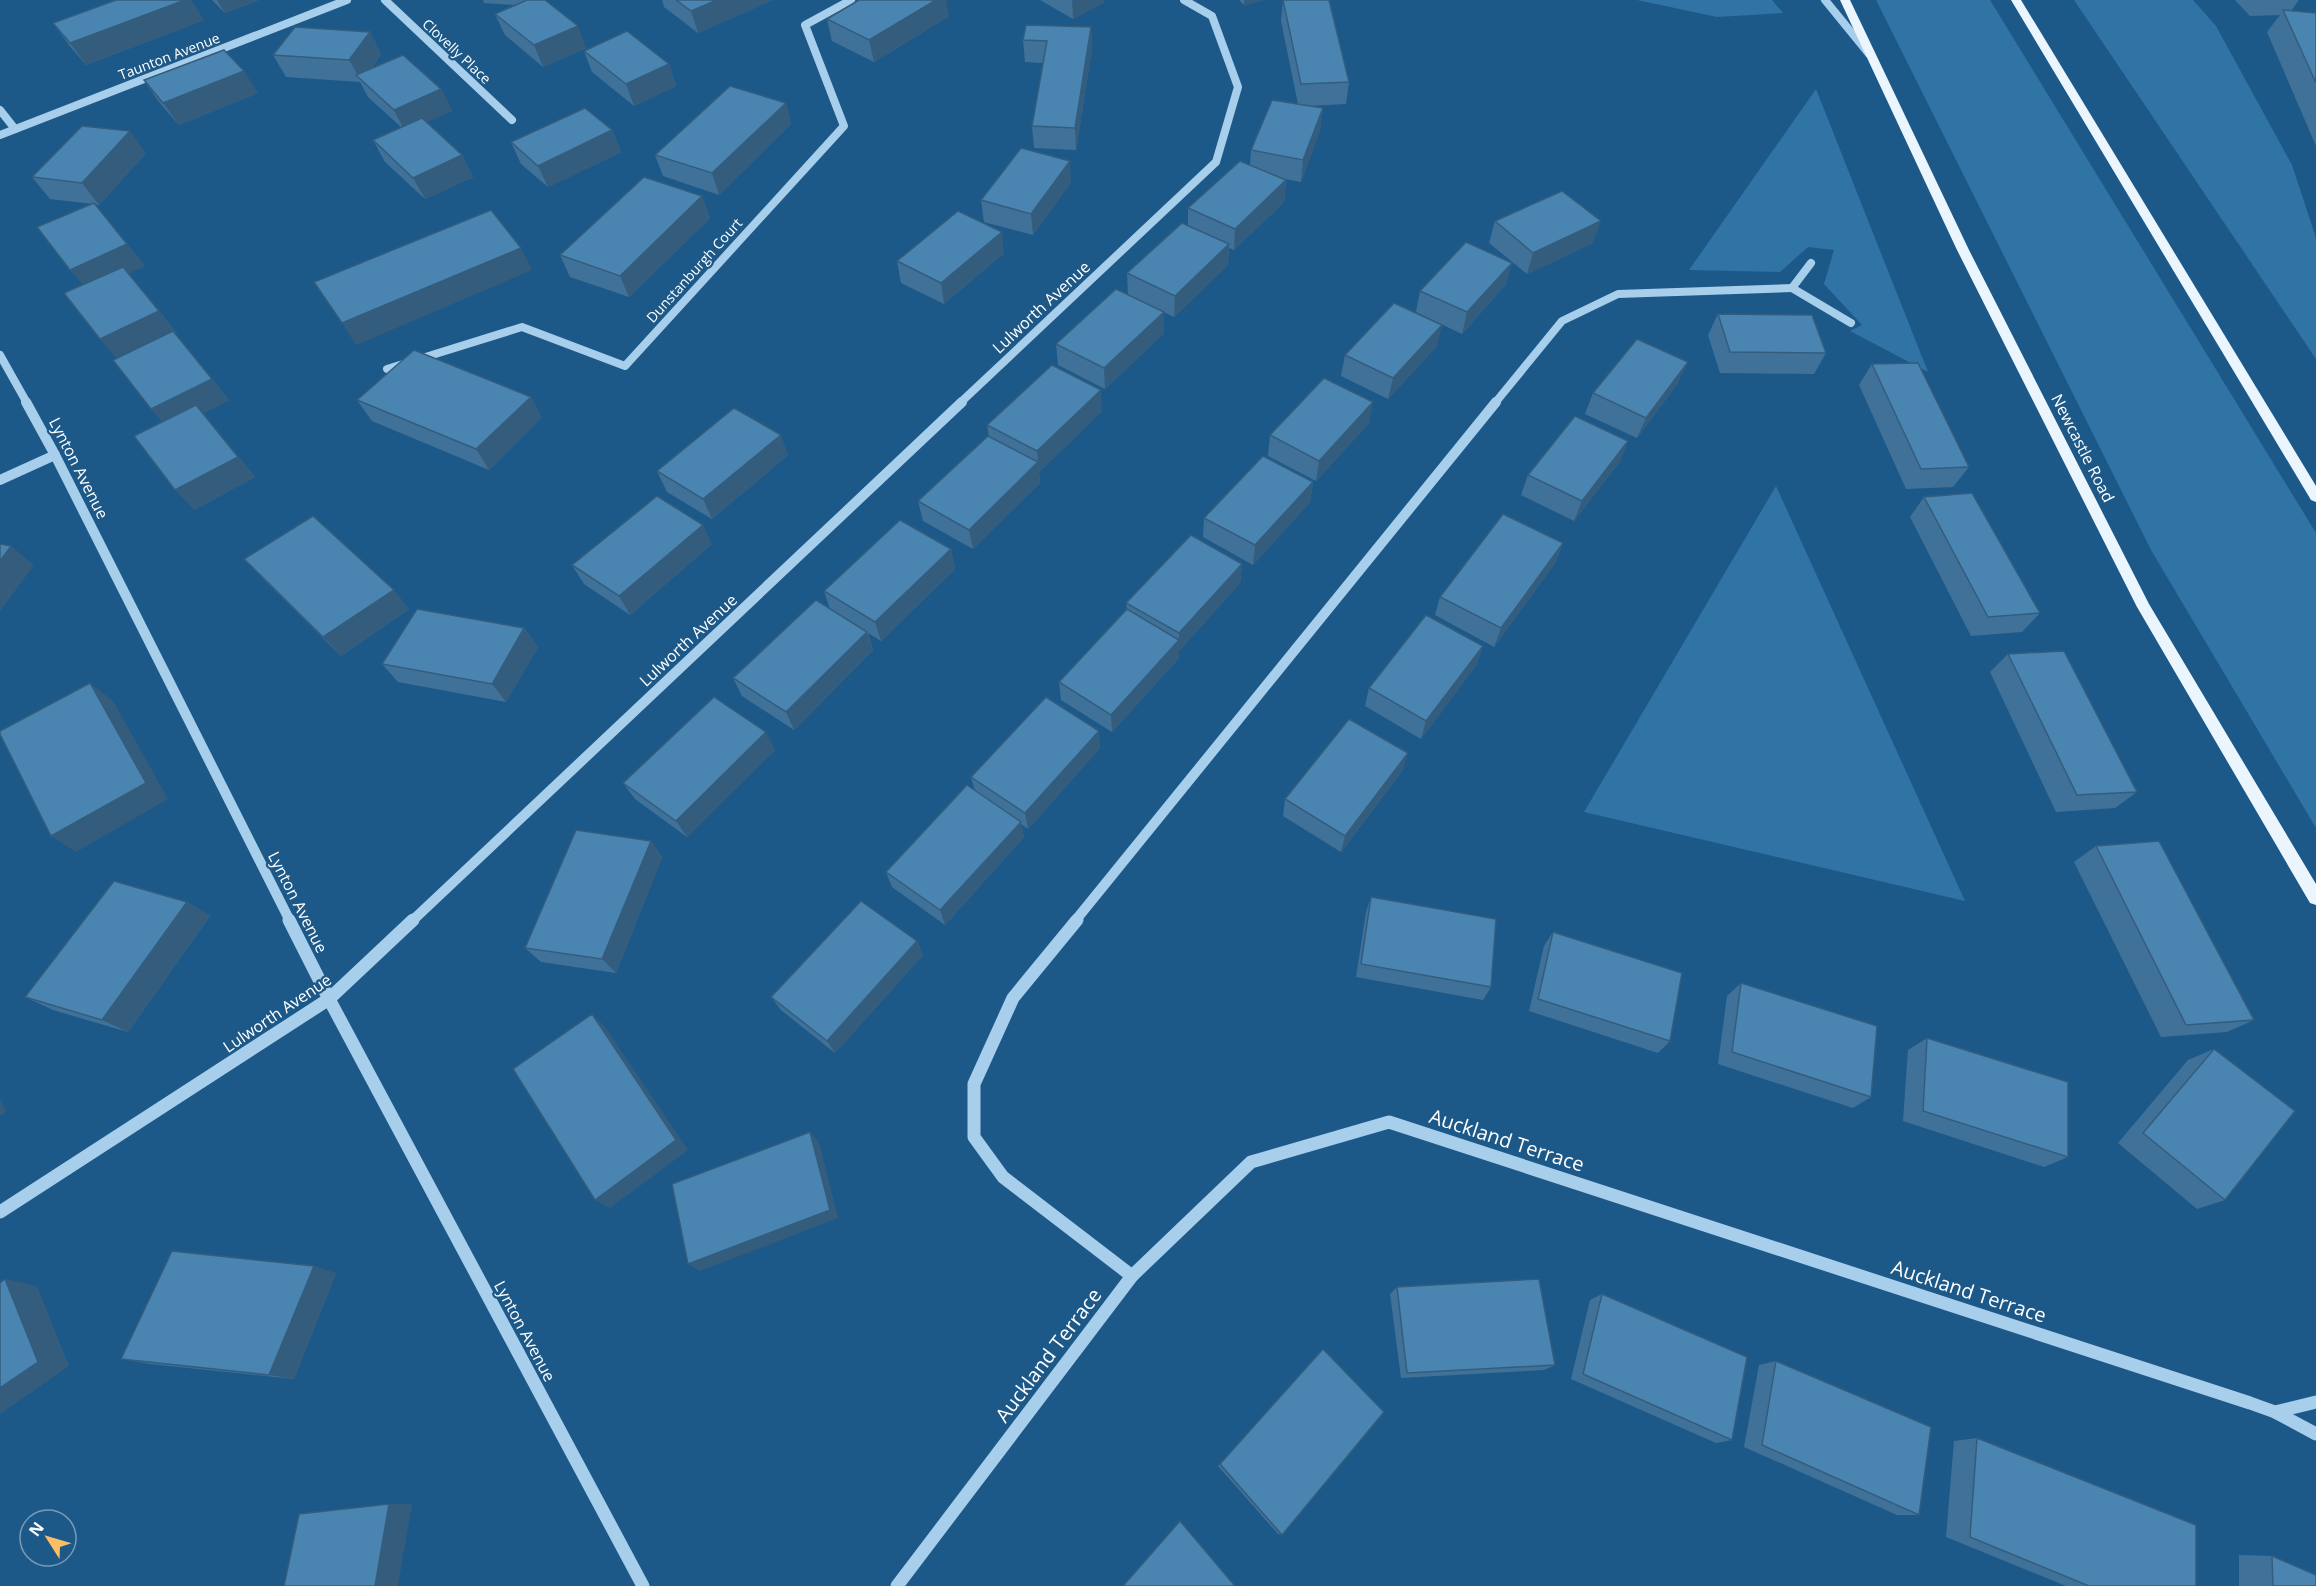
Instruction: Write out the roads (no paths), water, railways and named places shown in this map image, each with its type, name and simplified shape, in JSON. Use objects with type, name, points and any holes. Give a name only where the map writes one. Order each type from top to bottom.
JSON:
[{"type":"main road","name":"Newcastle Road","points":[[1845,0],[1963,250],[2144,607],[2316,898]]},
{"type":"main road","points":[[2016,0],[2316,497]]},
{"type":"street","name":"Taunton Avenue","points":[[0,135],[347,0]]},
{"type":"street","name":"Clovelly Place","points":[[385,0],[512,120]]},
{"type":"street","name":"Dunstanburgh Court","points":[[387,369],[522,327],[625,366],[844,126],[805,25],[850,0]]},
{"type":"street","name":"Lulworth Avenue","points":[[0,1212],[328,999],[1216,162],[1238,87],[1212,16],[1184,0]]},
{"type":"street","points":[[1825,0],[1869,54]]},
{"type":"street","points":[[0,110],[15,129]]},
{"type":"street","points":[[1791,288],[1811,264]]},
{"type":"street","points":[[1132,1276],[1003,1177],[974,1137],[974,1084],[1013,998],[1562,321],[1618,294],[1791,288],[1851,323]]},
{"type":"street","name":"Lynton Avenue","points":[[0,355],[55,455],[328,999],[643,1586]]},
{"type":"street","points":[[0,480],[55,455]]},
{"type":"street","name":"Auckland Terrace","points":[[897,1586],[1132,1276],[1251,1162],[1389,1122],[2275,1412],[2316,1434]]},
{"type":"street","points":[[2275,1412],[2316,1402]]}]
